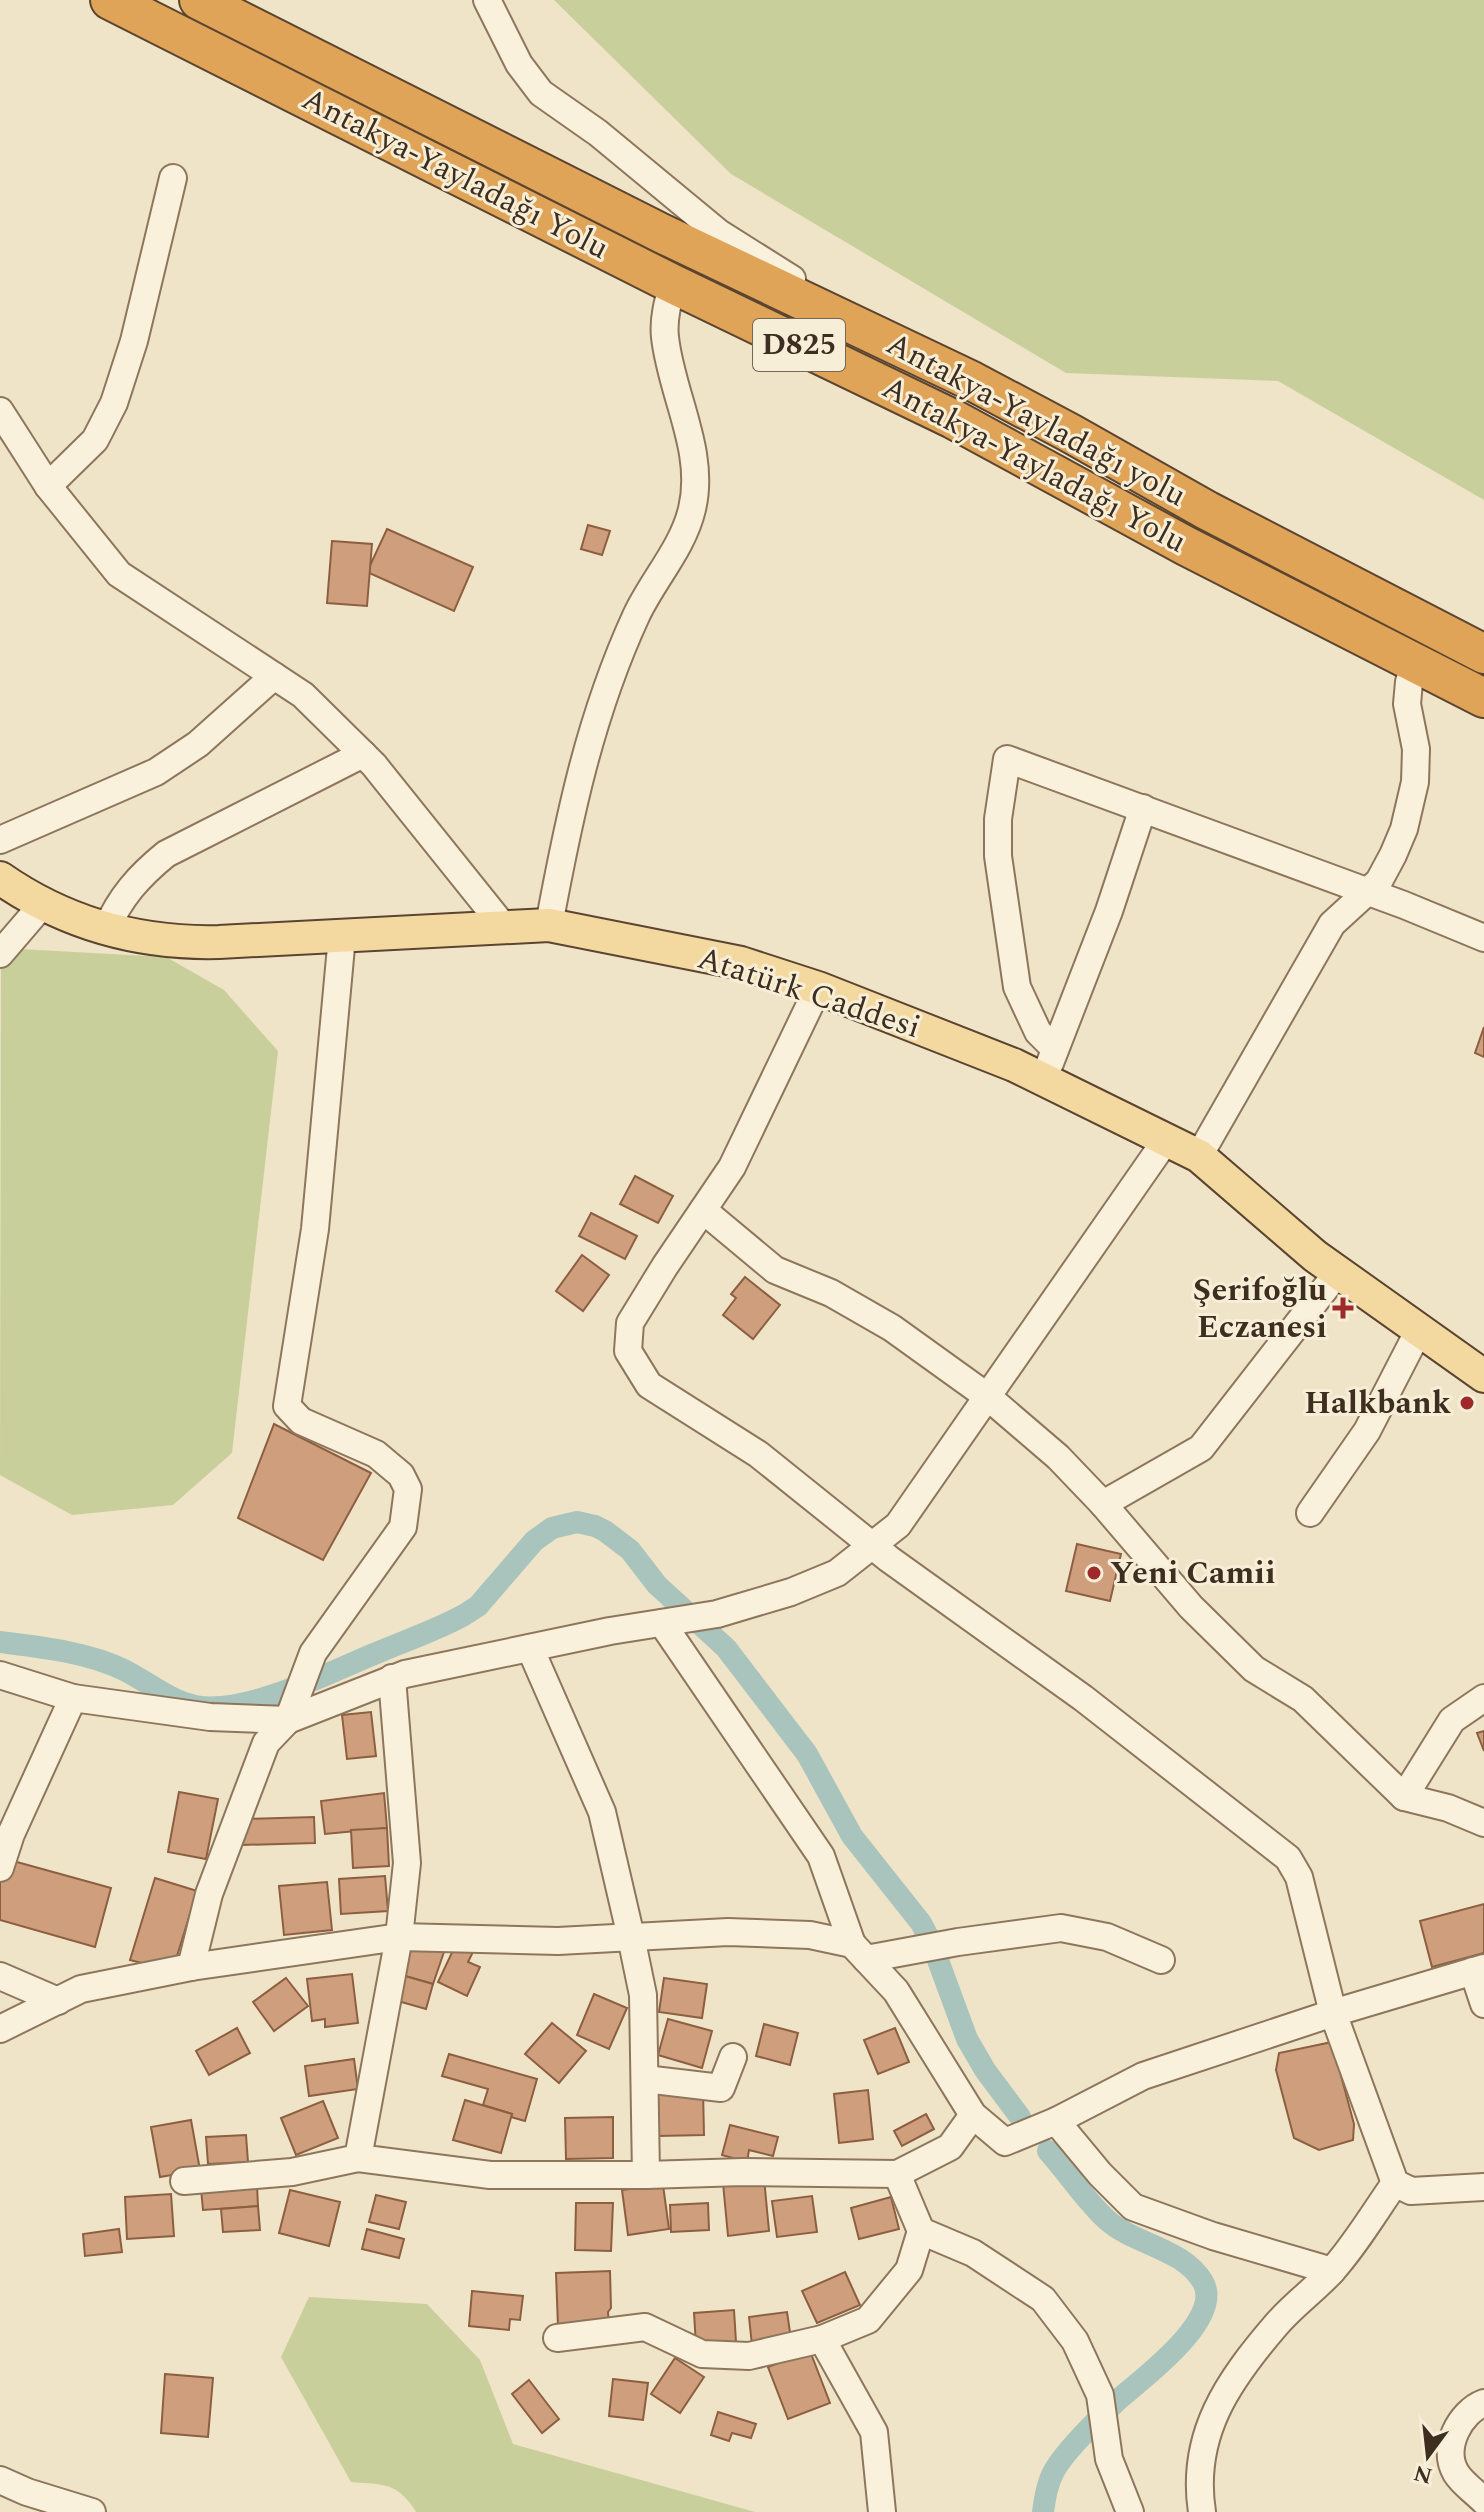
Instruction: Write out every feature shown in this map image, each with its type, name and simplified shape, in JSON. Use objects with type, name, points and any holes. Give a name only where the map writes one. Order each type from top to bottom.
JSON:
[{"type":"highway","name":"Antakya-Yayladağı Yolu","points":[[110,0],[673,284],[953,419],[1199,552],[1484,698]]},
{"type":"highway","name":"Antakya-Yayladağı yolu","points":[[199,0],[663,234],[972,381],[1221,518],[1484,654]]},
{"type":"main road","name":"Atatürk Caddesi","points":[[0,878],[42,905],[106,930],[147,939],[184,943],[549,925],[741,963],[818,988],[1014,1065],[1199,1156],[1315,1256],[1484,1376]]},
{"type":"street","points":[[487,0],[519,64],[541,93],[598,133],[719,233],[972,381]]},
{"type":"street","points":[[48,486],[95,440],[114,403],[134,341],[173,178]]},
{"type":"street","points":[[549,925],[571,809],[596,716],[636,615],[692,511],[696,469],[665,339],[667,306],[673,284]]},
{"type":"street","points":[[0,411],[48,486],[119,574],[303,695],[363,754],[504,927]]},
{"type":"street","points":[[1199,1156],[1332,924],[1379,881],[1393,855],[1411,806],[1415,782],[1416,749],[1407,693],[1415,663]]},
{"type":"street","points":[[0,840],[156,772],[198,744],[274,676]]},
{"type":"street","points":[[106,930],[126,892],[143,872],[166,854],[363,754]]},
{"type":"street","points":[[1055,1049],[1038,1032],[1017,987],[998,856],[998,819],[1007,759],[1366,891],[1484,938]]},
{"type":"street","points":[[1043,1080],[1109,911],[1143,808]]},
{"type":"street","points":[[0,954],[42,905]]},
{"type":"street","points":[[191,1967],[209,1894],[266,1743],[288,1720],[313,1653],[403,1527],[408,1489],[401,1475],[376,1454],[301,1421],[287,1406],[315,1229],[342,936]]},
{"type":"street","points":[[818,988],[732,1167],[630,1323],[628,1351],[649,1385],[758,1454],[873,1547],[1083,1698],[1288,1858],[1299,1877],[1333,2013],[1395,2183],[1411,2191],[1484,2187]]},
{"type":"street","points":[[0,1675],[73,1698],[210,1717],[288,1720],[392,1678],[530,1648],[717,1614],[791,1592],[837,1573],[898,1525],[1166,1140]]},
{"type":"street","points":[[703,1210],[775,1270],[831,1293],[892,1328],[988,1397],[1058,1457],[1103,1504],[1191,1607],[1254,1669],[1303,1699],[1404,1797],[1448,1808],[1484,1823]]},
{"type":"street","points":[[1103,1504],[1201,1448],[1338,1272]]},
{"type":"street","points":[[1310,1513],[1367,1431],[1419,1330]]},
{"type":"street","points":[[669,1622],[821,1856],[859,1951],[896,1991],[973,2115],[1005,2142],[1056,2121],[1143,2076],[1333,2013],[1479,1970],[1484,2004]]},
{"type":"street","points":[[530,1648],[602,1812],[631,1937],[643,1995],[646,2175]]},
{"type":"street","points":[[358,2158],[399,1937],[407,1863],[392,1678]]},
{"type":"street","points":[[0,1868],[5,1832],[73,1698]]},
{"type":"street","points":[[1404,1797],[1452,1720],[1484,1698]]},
{"type":"street","points":[[0,2029],[81,1989],[191,1967],[399,1937],[558,1941],[728,1932],[769,1933],[810,1935],[859,1951],[912,1951],[1061,1928],[1107,1937],[1161,1960]]},
{"type":"street","points":[[0,1976],[58,2001]]},
{"type":"street","points":[[645,2079],[721,2088],[733,2057]]},
{"type":"street","points":[[184,2181],[292,2172],[358,2158],[490,2175],[897,2174],[950,2147],[973,2115]]},
{"type":"street","points":[[1056,2121],[1100,2174],[1133,2207],[1213,2236],[1332,2271]]},
{"type":"street","points":[[557,2338],[645,2327],[702,2354],[749,2356],[822,2339],[868,2320],[909,2270],[921,2231],[897,2174]]},
{"type":"street","points":[[1202,2512],[1198,2485],[1210,2421],[1229,2387],[1278,2323],[1332,2271],[1395,2183]]},
{"type":"street","points":[[921,2231],[973,2253],[1043,2299],[1075,2341],[1100,2395],[1109,2459],[1130,2512]]},
{"type":"street","points":[[822,2339],[874,2432],[882,2512]]},
{"type":"street","points":[[1484,2403],[1473,2408],[1460,2422],[1451,2452],[1456,2474],[1484,2501]]},
{"type":"street","points":[[0,2480],[27,2492],[92,2512]]},
{"type":"green space","points":[[554,0],[1484,0],[1484,500],[1278,381],[1066,373],[731,174]]},
{"type":"green space","points":[[1,948],[166,957],[224,990],[278,1051],[232,1453],[173,1505],[72,1515],[0,1475]]},
{"type":"green space","points":[[309,2297],[427,2304],[480,2360],[513,2444],[755,2512],[416,2512],[402,2495],[388,2486],[351,2482],[281,2357]]},
{"type":"building","points":[[588,525],[610,531],[602,555],[581,549]]},
{"type":"building","points":[[387,529],[473,567],[454,611],[367,572]]},
{"type":"building","points":[[332,541],[372,544],[367,606],[327,603]]},
{"type":"building","points":[[1484,1027],[1484,1057],[1475,1053]]},
{"type":"building","points":[[635,1176],[673,1196],[658,1223],[620,1204]]},
{"type":"building","points":[[591,1213],[637,1236],[625,1259],[579,1236]]},
{"type":"building","points":[[582,1255],[609,1275],[583,1311],[556,1291]]},
{"type":"building","points":[[745,1277],[780,1305],[753,1339],[723,1315],[736,1298],[731,1294]]},
{"type":"building","points":[[274,1424],[371,1473],[323,1560],[238,1518]]},
{"type":"building","name":"Yeni Camii","points":[[1077,1544],[1121,1554],[1110,1601],[1066,1591]]},
{"type":"building","points":[[371,1712],[376,1756],[347,1759],[342,1715]]},
{"type":"building","points":[[1484,1731],[1484,1751],[1477,1733]]},
{"type":"building","points":[[179,1792],[218,1799],[206,1859],[168,1852]]},
{"type":"building","points":[[384,1793],[387,1828],[325,1834],[321,1801]]},
{"type":"building","points":[[314,1817],[315,1843],[242,1845],[241,1819]]},
{"type":"building","points":[[387,1828],[389,1866],[353,1868],[351,1830]]},
{"type":"building","points":[[6,1859],[111,1888],[95,1947],[0,1920],[0,1881]]},
{"type":"building","points":[[385,1876],[388,1911],[341,1914],[339,1879]]},
{"type":"building","points":[[155,1878],[197,1891],[177,1956],[149,1965],[130,1960]]},
{"type":"building","points":[[327,1882],[332,1930],[284,1935],[279,1886]]},
{"type":"building","points":[[1484,1904],[1484,1953],[1432,1967],[1420,1921]]},
{"type":"building","points":[[407,1940],[444,1952],[433,1984],[398,1974]]},
{"type":"building","points":[[457,1942],[474,1950],[468,1962],[480,1967],[467,1996],[438,1982]]},
{"type":"building","points":[[352,1974],[358,2023],[325,2027],[325,2019],[312,2021],[307,1979]]},
{"type":"building","points":[[398,1974],[433,1984],[426,2009],[391,1999]]},
{"type":"building","points":[[286,1978],[308,2006],[274,2031],[253,2002]]},
{"type":"building","points":[[664,1978],[707,1984],[702,2018],[659,2012]]},
{"type":"building","points":[[594,1994],[627,2008],[609,2049],[577,2035]]},
{"type":"building","points":[[668,2019],[712,2031],[702,2068],[658,2055]]},
{"type":"building","points":[[552,2023],[586,2051],[559,2083],[525,2054]]},
{"type":"building","points":[[764,2024],[798,2033],[790,2065],[756,2056]]},
{"type":"building","points":[[237,2028],[250,2053],[209,2075],[196,2051]]},
{"type":"building","points":[[895,2028],[909,2062],[878,2074],[864,2040]]},
{"type":"building","points":[[1332,2042],[1354,2124],[1353,2140],[1319,2150],[1294,2138],[1276,2070],[1279,2053]]},
{"type":"building","points":[[449,2054],[537,2079],[525,2121],[483,2105],[488,2089],[442,2076]]},
{"type":"building","points":[[354,2059],[358,2089],[309,2096],[305,2066]]},
{"type":"building","points":[[657,2090],[703,2090],[704,2135],[658,2136]]},
{"type":"building","points":[[868,2090],[873,2139],[839,2143],[834,2094]]},
{"type":"building","points":[[465,2100],[512,2114],[501,2153],[453,2140]]},
{"type":"building","points":[[323,2101],[338,2138],[296,2155],[281,2118]]},
{"type":"building","points":[[926,2114],[934,2129],[902,2146],[894,2131]]},
{"type":"building","points":[[613,2117],[613,2158],[566,2159],[565,2118]]},
{"type":"building","points":[[191,2120],[200,2170],[160,2177],[151,2127]]},
{"type":"building","points":[[730,2125],[778,2137],[773,2156],[749,2150],[747,2162],[722,2155]]},
{"type":"building","points":[[246,2135],[248,2162],[208,2164],[206,2137]]},
{"type":"building","points":[[764,2178],[769,2231],[728,2236],[723,2183]]},
{"type":"building","points":[[257,2185],[258,2206],[203,2210],[201,2189]]},
{"type":"building","points":[[663,2185],[669,2229],[628,2235],[622,2190]]},
{"type":"building","points":[[290,2190],[340,2202],[329,2246],[279,2233]]},
{"type":"building","points":[[171,2194],[174,2236],[127,2239],[125,2197]]},
{"type":"building","points":[[376,2195],[406,2202],[399,2229],[369,2222]]},
{"type":"building","points":[[812,2196],[817,2232],[777,2237],[772,2201]]},
{"type":"building","points":[[891,2197],[899,2229],[859,2239],[851,2208]]},
{"type":"building","points":[[576,2203],[613,2203],[611,2251],[575,2250]]},
{"type":"building","points":[[708,2203],[709,2230],[671,2232],[670,2205]]},
{"type":"building","points":[[258,2206],[260,2230],[223,2232],[221,2209]]},
{"type":"building","points":[[119,2229],[122,2252],[85,2256],[83,2234]]},
{"type":"building","points":[[367,2229],[404,2239],[399,2258],[362,2249]]},
{"type":"building","points":[[610,2271],[609,2326],[558,2327],[556,2273]]},
{"type":"building","points":[[845,2272],[860,2305],[817,2323],[802,2291]]},
{"type":"building","points":[[472,2291],[523,2296],[520,2320],[510,2319],[509,2330],[469,2326]]},
{"type":"building","points":[[734,2310],[736,2342],[696,2345],[694,2313]]},
{"type":"building","points":[[787,2312],[791,2339],[752,2345],[749,2317]]},
{"type":"building","points":[[810,2351],[830,2403],[788,2419],[768,2367]]},
{"type":"building","points":[[675,2358],[704,2377],[680,2413],[651,2394]]},
{"type":"building","points":[[165,2374],[213,2378],[208,2437],[161,2433]]},
{"type":"building","points":[[613,2379],[648,2383],[643,2420],[609,2416]]},
{"type":"building","points":[[529,2380],[559,2419],[542,2433],[512,2394]]},
{"type":"building","points":[[718,2412],[756,2424],[751,2438],[732,2433],[729,2441],[711,2435]]},
{"type":"waterway","points":[[0,1642],[64,1651],[95,1659],[124,1670],[176,1700],[195,1706],[237,1705],[286,1691],[453,1621],[478,1606],[534,1541],[552,1528],[577,1522],[595,1526],[630,1550],[657,1585],[726,1648],[807,1754],[852,1836],[921,1923],[932,1944],[967,2039],[985,2070],[1020,2117]]},
{"type":"waterway","points":[[1043,2512],[1050,2481],[1059,2463],[1103,2414],[1178,2346],[1202,2313],[1206,2297],[1203,2282],[1184,2261],[1107,2220],[1048,2151]]},
{"type":"place","name":"Şerifoğlu Eczanesi","points":[[1343,1308]]},
{"type":"place","name":"Halkbank","points":[[1467,1403]]},
{"type":"place","name":"Yeni Camii","points":[[1094,1573]]}]
